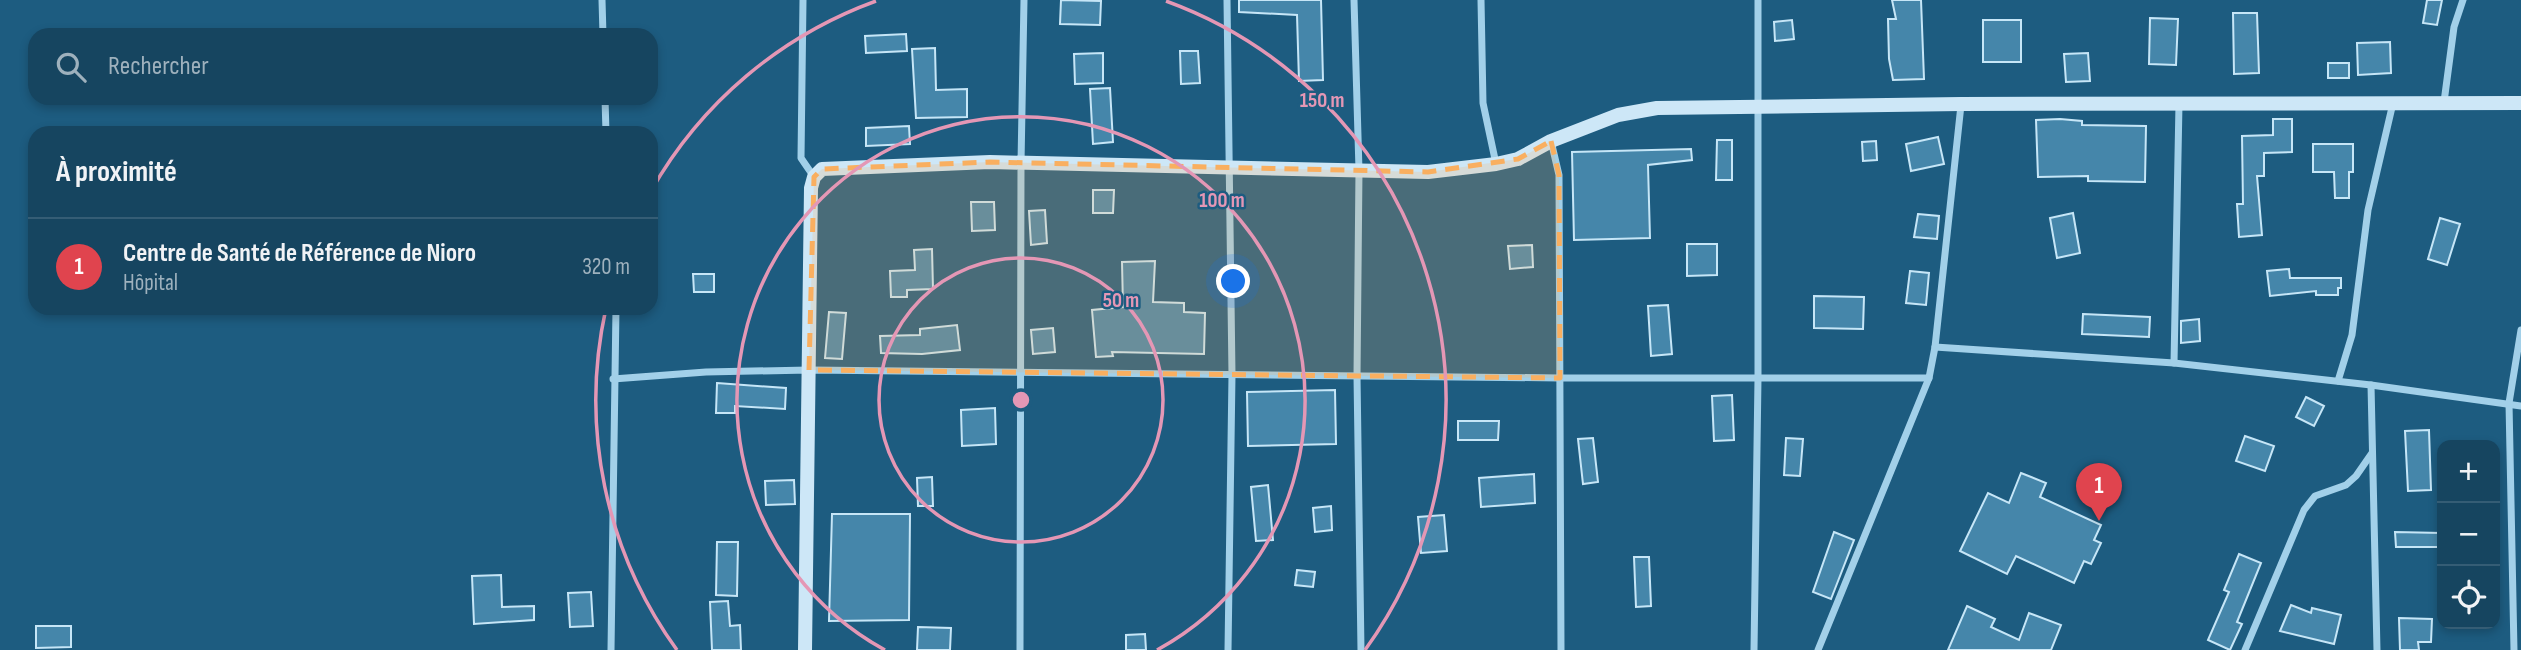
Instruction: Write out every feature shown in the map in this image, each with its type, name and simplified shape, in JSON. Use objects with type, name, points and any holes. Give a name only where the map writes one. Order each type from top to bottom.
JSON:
[{"type":"street","points":[[602,0],[603,28]]},
{"type":"street","points":[[803,0],[801,158],[814,177]]},
{"type":"street","points":[[1020,650],[1024,0]]},
{"type":"street","points":[[1227,0],[1232,375],[1228,650]]},
{"type":"street","points":[[1354,0],[1359,170],[1356,376],[1361,650]]},
{"type":"street","points":[[1481,0],[1483,103],[1496,164]]},
{"type":"street","points":[[1754,650],[1758,379],[1758,0]]},
{"type":"street","points":[[2444,103],[2454,27],[2463,0]]},
{"type":"street","points":[[2338,381],[2352,335],[2368,210],[2393,102]]},
{"type":"street","points":[[805,650],[811,188],[814,177],[822,169],[990,162],[1427,172],[1518,159],[1551,142],[1618,115],[1657,108],[1961,104],[2521,103]]},
{"type":"street","points":[[1818,650],[1929,378],[1935,347],[1961,104]]},
{"type":"street","points":[[2174,363],[2179,104]]},
{"type":"street","points":[[605,105],[606,126]]},
{"type":"street","points":[[1551,142],[1559,175],[1561,650]]},
{"type":"street","points":[[611,650],[616,315]]},
{"type":"street","points":[[2514,650],[2509,403],[2521,330]]},
{"type":"street","points":[[1935,347],[2174,363],[2371,385],[2521,406]]},
{"type":"street","points":[[613,379],[706,372],[809,370],[1560,378],[1929,378]]},
{"type":"street","points":[[2371,385],[2377,650]]},
{"type":"street","points":[[2245,650],[2304,510],[2315,496],[2346,485],[2372,453]]},
{"type":"highlighted area","points":[[1551,141],[1559,175],[1560,378],[809,370],[814,177],[822,169],[990,162],[1428,172],[1518,159]]},
{"type":"building","points":[[1061,0],[1101,1],[1100,25],[1060,24]]},
{"type":"building","points":[[1239,0],[1321,0],[1323,80],[1299,81],[1297,15],[1239,12]]},
{"type":"building","points":[[1892,0],[1921,0],[1924,79],[1893,80],[1889,59],[1888,19],[1896,19]]},
{"type":"building","points":[[2427,0],[2442,0],[2437,25],[2423,23]]},
{"type":"building","points":[[2233,13],[2257,13],[2259,73],[2234,74]]},
{"type":"building","points":[[2150,18],[2178,19],[2176,65],[2149,64]]},
{"type":"building","points":[[1792,20],[1794,39],[1775,41],[1774,22]]},
{"type":"building","points":[[1983,20],[2021,20],[2021,62],[1983,62]]},
{"type":"building","points":[[906,34],[907,51],[866,53],[865,36]]},
{"type":"building","points":[[2390,42],[2391,73],[2358,75],[2357,43]]},
{"type":"building","points":[[935,48],[936,90],[967,89],[967,117],[916,118],[912,49]]},
{"type":"building","points":[[1180,51],[1198,51],[1200,83],[1181,84]]},
{"type":"building","points":[[1103,53],[1103,83],[1075,84],[1074,54]]},
{"type":"building","points":[[2088,53],[2090,81],[2066,82],[2064,54]]},
{"type":"building","points":[[2328,63],[2349,63],[2349,78],[2328,78]]},
{"type":"building","points":[[1110,88],[1113,142],[1093,144],[1090,89]]},
{"type":"building","points":[[2273,119],[2292,119],[2292,152],[2264,153],[2264,176],[2257,176],[2262,235],[2239,237],[2237,204],[2243,204],[2242,136],[2273,135]]},
{"type":"building","points":[[2036,120],[2082,121],[2082,125],[2146,126],[2145,182],[2088,181],[2088,176],[2038,177]]},
{"type":"building","points":[[909,126],[910,144],[866,146],[866,128]]},
{"type":"building","points":[[1938,137],[1944,164],[1911,171],[1906,144]]},
{"type":"building","points":[[1717,140],[1732,140],[1732,180],[1716,180]]},
{"type":"building","points":[[1876,141],[1877,160],[1863,161],[1862,142]]},
{"type":"building","points":[[2313,144],[2353,144],[2349,198],[2335,198],[2334,172],[2313,172]]},
{"type":"building","points":[[1691,149],[1692,160],[1648,165],[1650,238],[1574,240],[1572,152]]},
{"type":"building","points":[[1093,190],[1114,190],[1113,213],[1093,213]]},
{"type":"building","points":[[971,202],[994,202],[995,230],[972,231]]},
{"type":"building","points":[[1045,210],[1047,243],[1031,245],[1029,211]]},
{"type":"building","points":[[2073,213],[2080,253],[2057,258],[2050,218]]},
{"type":"building","points":[[1918,214],[1939,216],[1937,239],[1914,237]]},
{"type":"building","points":[[2440,218],[2460,224],[2447,265],[2428,259]]},
{"type":"building","points":[[1687,244],[1717,244],[1717,275],[1687,276]]},
{"type":"building","points":[[1532,245],[1533,267],[1510,269],[1508,246]]},
{"type":"building","points":[[932,249],[933,289],[907,290],[907,297],[891,297],[890,271],[915,270],[914,250]]},
{"type":"building","points":[[1155,261],[1153,302],[1184,303],[1184,312],[1205,313],[1204,354],[1112,352],[1113,356],[1096,357],[1092,310],[1123,307],[1122,262]]},
{"type":"building","points":[[2289,269],[2290,278],[2341,278],[2338,295],[2316,295],[2316,291],[2270,296],[2267,271]]},
{"type":"building","points":[[1910,271],[1929,273],[1926,305],[1906,303]]},
{"type":"building","points":[[693,274],[714,274],[714,292],[694,292]]},
{"type":"building","points":[[1814,296],[1864,297],[1863,329],[1814,328]]},
{"type":"building","points":[[1668,305],[1672,354],[1651,356],[1648,306]]},
{"type":"building","points":[[829,312],[846,313],[842,359],[825,358]]},
{"type":"building","points":[[2083,314],[2150,317],[2149,337],[2082,334]]},
{"type":"building","points":[[2199,319],[2200,341],[2181,343],[2181,321]]},
{"type":"building","points":[[957,325],[960,350],[922,354],[881,353],[880,336],[920,335],[920,329]]},
{"type":"building","points":[[1053,328],[1055,352],[1033,354],[1031,330]]},
{"type":"building","points":[[717,383],[786,388],[785,409],[735,406],[735,413],[716,413]]},
{"type":"building","points":[[1335,390],[1336,444],[1248,446],[1247,392]]},
{"type":"building","points":[[1732,395],[1734,440],[1714,441],[1712,396]]},
{"type":"building","points":[[2306,397],[2324,406],[2314,426],[2296,417]]},
{"type":"building","points":[[995,408],[996,444],[962,446],[961,410]]},
{"type":"building","points":[[1458,421],[1499,421],[1498,440],[1458,440]]},
{"type":"building","points":[[2429,430],[2431,490],[2408,491],[2405,431]]},
{"type":"building","points":[[2245,436],[2274,446],[2265,471],[2236,461]]},
{"type":"building","points":[[1593,438],[1598,482],[1583,484],[1578,439]]},
{"type":"building","points":[[1786,438],[1803,439],[1800,476],[1784,475]]},
{"type":"building","points":[[2021,473],[2046,483],[2040,497],[2101,525],[2094,540],[2101,543],[2091,564],[2084,561],[2074,583],[2016,556],[2007,574],[1960,551],[1988,493],[2009,503]]},
{"type":"building","points":[[1534,474],[1535,503],[1481,507],[1479,478]]},
{"type":"building","points":[[932,477],[933,506],[918,506],[917,478]]},
{"type":"building","points":[[794,480],[795,504],[766,505],[765,481]]},
{"type":"building","points":[[1268,485],[1273,540],[1256,541],[1251,487]]},
{"type":"building","points":[[1331,506],[1332,530],[1315,532],[1313,508]]},
{"type":"building","points":[[832,514],[910,514],[909,620],[829,621]]},
{"type":"building","points":[[1444,515],[1447,551],[1421,553],[1418,517]]},
{"type":"building","points":[[1834,532],[1854,540],[1831,599],[1813,592]]},
{"type":"building","points":[[2395,532],[2437,533],[2437,547],[2396,547]]},
{"type":"building","points":[[717,542],[738,542],[737,596],[716,595]]},
{"type":"building","points":[[2239,554],[2261,563],[2237,622],[2242,624],[2230,650],[2208,640],[2229,592],[2224,590]]},
{"type":"building","points":[[1634,557],[1649,557],[1651,606],[1636,607]]},
{"type":"building","points":[[1297,570],[1315,572],[1313,587],[1295,585]]},
{"type":"building","points":[[501,575],[502,607],[534,606],[534,620],[474,624],[472,576]]},
{"type":"building","points":[[591,592],[593,626],[570,627],[568,593]]},
{"type":"building","points":[[728,601],[730,626],[740,625],[741,650],[712,650],[710,602]]},
{"type":"building","points":[[2291,605],[2311,613],[2312,608],[2341,615],[2334,644],[2280,631]]},
{"type":"building","points":[[1967,606],[1995,619],[1991,627],[2019,640],[2029,613],[2061,625],[2051,650],[1948,650]]},
{"type":"building","points":[[2399,618],[2432,619],[2431,642],[2418,642],[2419,650],[2400,650]]},
{"type":"building","points":[[36,626],[71,626],[71,647],[36,648]]},
{"type":"building","points":[[918,627],[951,628],[950,650],[917,650]]},
{"type":"building","points":[[1145,634],[1146,650],[1126,650],[1126,635]]},
{"type":"place","name":"Centre de Santé de Référence de Nioro","points":[[2099,521]]}]
